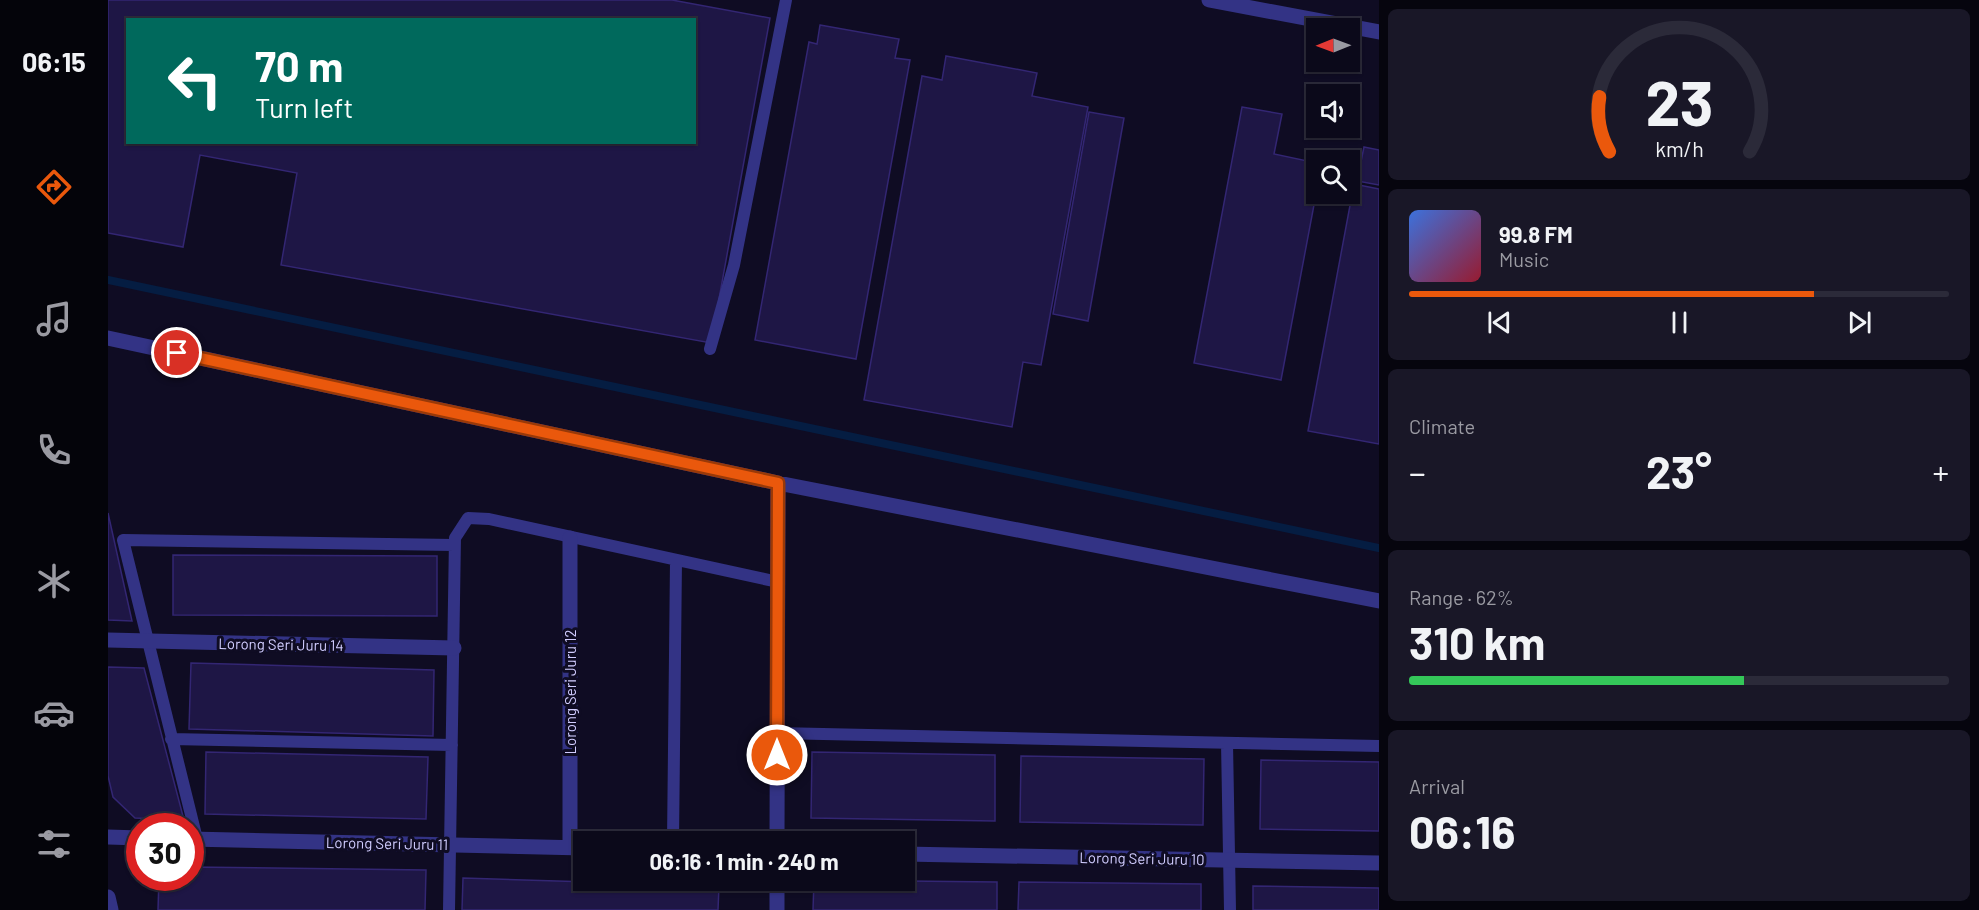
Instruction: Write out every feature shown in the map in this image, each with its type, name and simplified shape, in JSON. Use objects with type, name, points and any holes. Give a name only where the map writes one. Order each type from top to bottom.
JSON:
[{"type":"street","points":[[1209,0],[1379,32]]},
{"type":"street","points":[[108,338],[778,483],[1379,601]]},
{"type":"street","points":[[777,831],[778,483]]},
{"type":"street","name":"Lorong Seri Juru 12","points":[[570,538],[577,831]]},
{"type":"street","name":"Lorong Seri Juru 14","points":[[108,640],[454,648]]},
{"type":"street","points":[[108,837],[126,838]]},
{"type":"street","name":"Lorong Seri Juru 11","points":[[204,839],[573,847]]},
{"type":"street","name":"Lorong Seri Juru 10","points":[[915,854],[1379,862]]},
{"type":"street","points":[[777,891],[777,910]]},
{"type":"street","points":[[108,897],[111,910]]},
{"type":"lane","points":[[710,350],[734,265],[786,0]]},
{"type":"lane","points":[[449,910],[454,545],[455,538],[468,518],[489,519],[778,582]]},
{"type":"lane","points":[[188,813],[123,540],[454,545]]},
{"type":"lane","points":[[674,831],[676,560]]},
{"type":"lane","points":[[777,733],[1379,746]]},
{"type":"lane","points":[[171,739],[452,745]]},
{"type":"lane","points":[[1227,743],[1230,910]]},
{"type":"building","points":[[108,0],[672,0],[770,18],[711,343],[281,265],[297,173],[200,155],[183,247],[108,233]]},
{"type":"building","points":[[820,25],[899,39],[895,58],[910,60],[856,359],[755,340],[809,42],[817,44]]},
{"type":"building","points":[[946,56],[1037,73],[1032,96],[1088,107],[1041,365],[1023,362],[1012,427],[864,400],[922,76],[942,80]]},
{"type":"building","points":[[1242,107],[1282,114],[1274,154],[1306,161],[1306,204],[1314,204],[1281,380],[1194,363]]},
{"type":"building","points":[[1089,112],[1124,118],[1088,321],[1053,314]]},
{"type":"building","points":[[1364,147],[1379,150],[1379,185],[1360,182]]},
{"type":"building","points":[[1360,185],[1379,189],[1379,444],[1308,431],[1350,204],[1360,204]]},
{"type":"building","points":[[108,513],[132,621],[108,620]]},
{"type":"building","points":[[173,555],[437,556],[437,616],[173,615]]},
{"type":"building","points":[[191,663],[434,670],[433,736],[189,729]]},
{"type":"building","points":[[108,667],[144,668],[182,813],[130,813],[113,797],[108,776]]},
{"type":"building","points":[[206,752],[428,757],[426,819],[205,814]]},
{"type":"building","points":[[812,752],[995,755],[995,821],[811,818]]},
{"type":"building","points":[[1021,756],[1204,759],[1203,825],[1020,822]]},
{"type":"building","points":[[1261,760],[1379,762],[1379,831],[1260,829]]},
{"type":"building","points":[[204,867],[426,870],[425,910],[158,910],[159,891],[204,891]]},
{"type":"building","points":[[463,878],[573,881],[573,891],[719,891],[718,910],[462,910]]},
{"type":"building","points":[[915,881],[997,882],[997,910],[813,910],[814,891],[915,891]]},
{"type":"building","points":[[1019,882],[1201,884],[1201,910],[1018,910]]},
{"type":"building","points":[[1253,886],[1379,888],[1379,910],[1253,910]]},
{"type":"waterway","points":[[108,280],[1379,548]]},
{"type":"route","points":[[177,353],[778,483],[777,755]]}]
